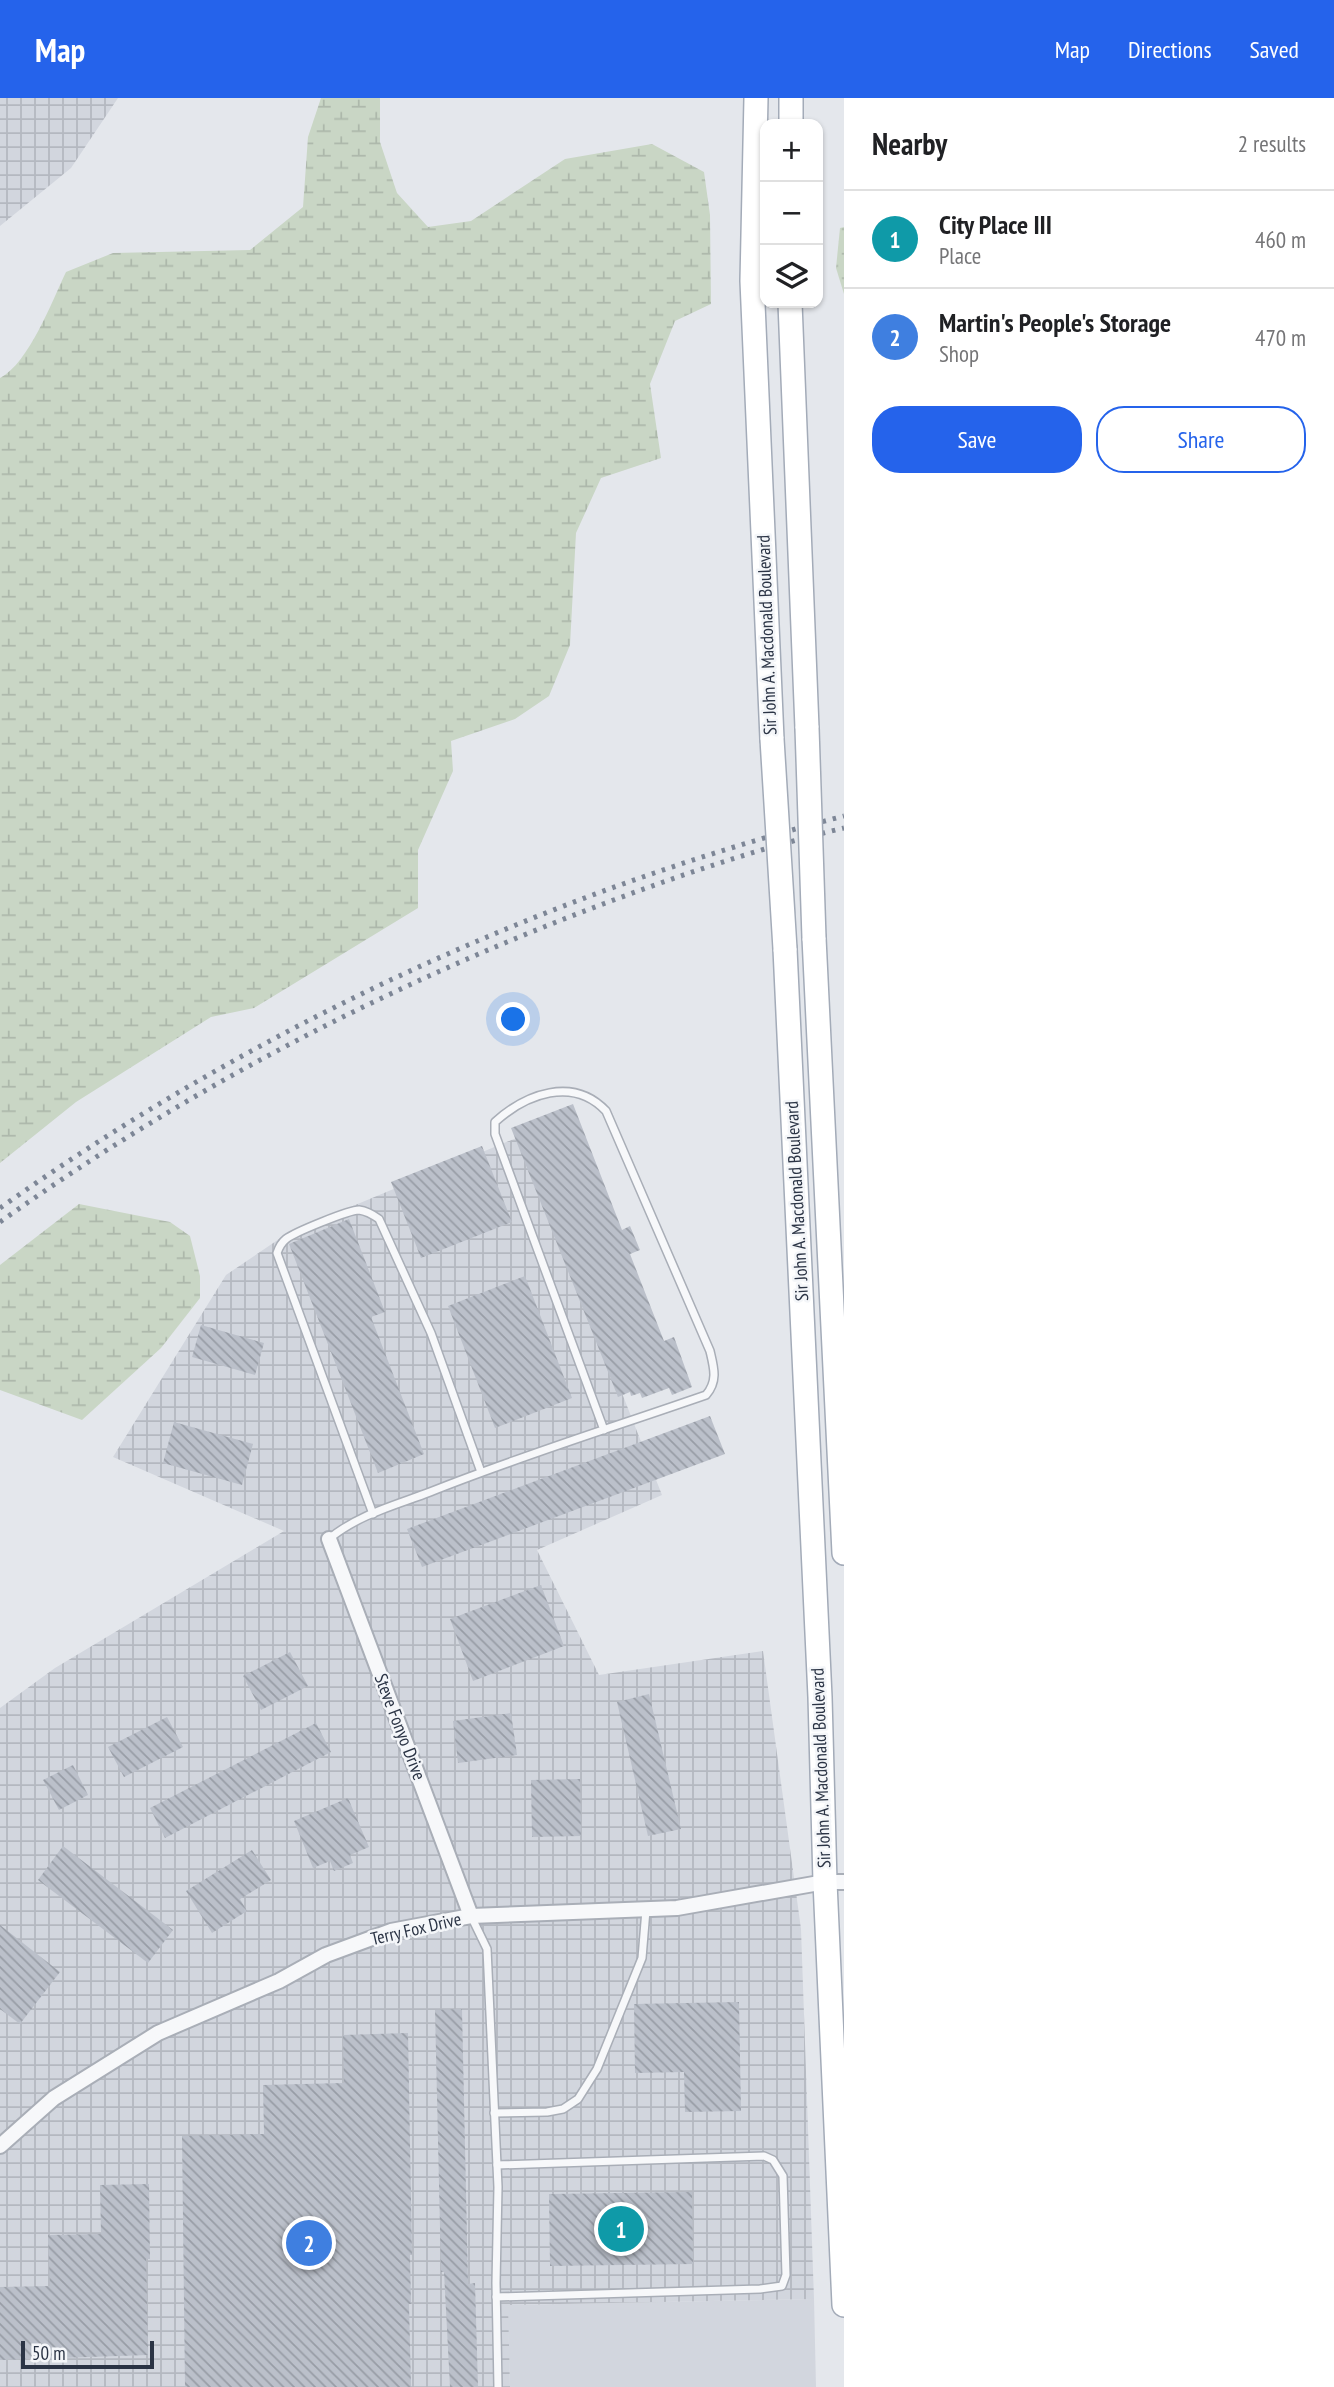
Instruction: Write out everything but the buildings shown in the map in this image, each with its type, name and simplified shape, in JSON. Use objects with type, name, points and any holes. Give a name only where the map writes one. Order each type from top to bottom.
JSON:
[{"type":"main road","name":"Sir John A. Macdonald Boulevard","points":[[756,98],[752,281],[819,1684],[834,1882],[844,2305]]},
{"type":"main road","points":[[791,98],[791,119]]},
{"type":"main road","name":"Sir John A. Macdonald Boulevard","points":[[790,308],[814,938],[844,1553]]},
{"type":"street","name":"Steve Fonyo Drive","points":[[329,1539],[471,1916]]},
{"type":"street","name":"Terry Fox Drive","points":[[0,2146],[54,2098],[158,2033],[279,1981],[326,1955],[391,1931],[471,1916],[677,1908],[834,1882]]},
{"type":"lane","points":[[329,1539],[340,1529],[373,1514],[481,1472],[604,1430],[706,1395],[713,1387],[715,1373],[710,1351],[606,1111],[597,1101],[565,1090],[540,1095],[510,1109],[495,1122],[495,1134],[604,1430]]},
{"type":"lane","points":[[373,1514],[277,1253],[287,1238],[343,1214],[356,1210],[369,1212],[379,1219],[430,1333],[481,1472]]},
{"type":"lane","points":[[494,2113],[547,2112],[563,2109],[578,2099],[597,2069],[642,1958],[646,1910]]},
{"type":"lane","points":[[471,1916],[487,1949],[497,2165],[498,2387]]},
{"type":"lane","points":[[496,2297],[760,2289],[782,2286],[786,2275],[783,2176],[773,2160],[764,2156],[497,2165]]},
{"type":"shaded area","points":[[0,98],[118,98],[71,168],[0,226]]},
{"type":"shaded area","points":[[521,1136],[662,1495],[537,1550],[599,1675],[763,1651],[801,1929],[814,2299],[508,2305],[510,2387],[0,2387],[0,1708],[55,1668],[284,1531],[113,1457],[226,1275],[288,1233]]},
{"type":"shaded area","points":[[814,2299],[816,2387],[510,2387],[507,2305]]},
{"type":"green space","points":[[321,98],[380,98],[380,142],[397,193],[428,227],[471,221],[565,159],[652,144],[704,172],[710,215],[711,304],[675,321],[650,384],[661,458],[601,478],[576,533],[570,645],[549,696],[515,719],[451,741],[453,771],[418,850],[418,908],[254,1008],[211,1017],[76,1102],[0,1163],[0,378],[11,370],[30,346],[66,272],[113,253],[250,250],[303,207],[308,137]]},
{"type":"green space","points":[[844,227],[844,294],[836,268],[840,228]]},
{"type":"green space","points":[[79,1204],[170,1222],[190,1236],[200,1276],[200,1298],[161,1348],[82,1420],[0,1390],[0,1265]]},
{"type":"railway","points":[[0,1208],[97,1143],[197,1082],[299,1025],[404,974],[511,927],[620,885],[731,848],[844,816]]},
{"type":"railway","points":[[0,1222],[68,1175],[209,1088],[355,1011],[429,976],[505,943],[647,888],[745,855],[844,828]]},
{"type":"place","name":"City Place III","points":[[621,2229]]},
{"type":"place","name":"Martin's People's Storage","points":[[309,2243]]}]
